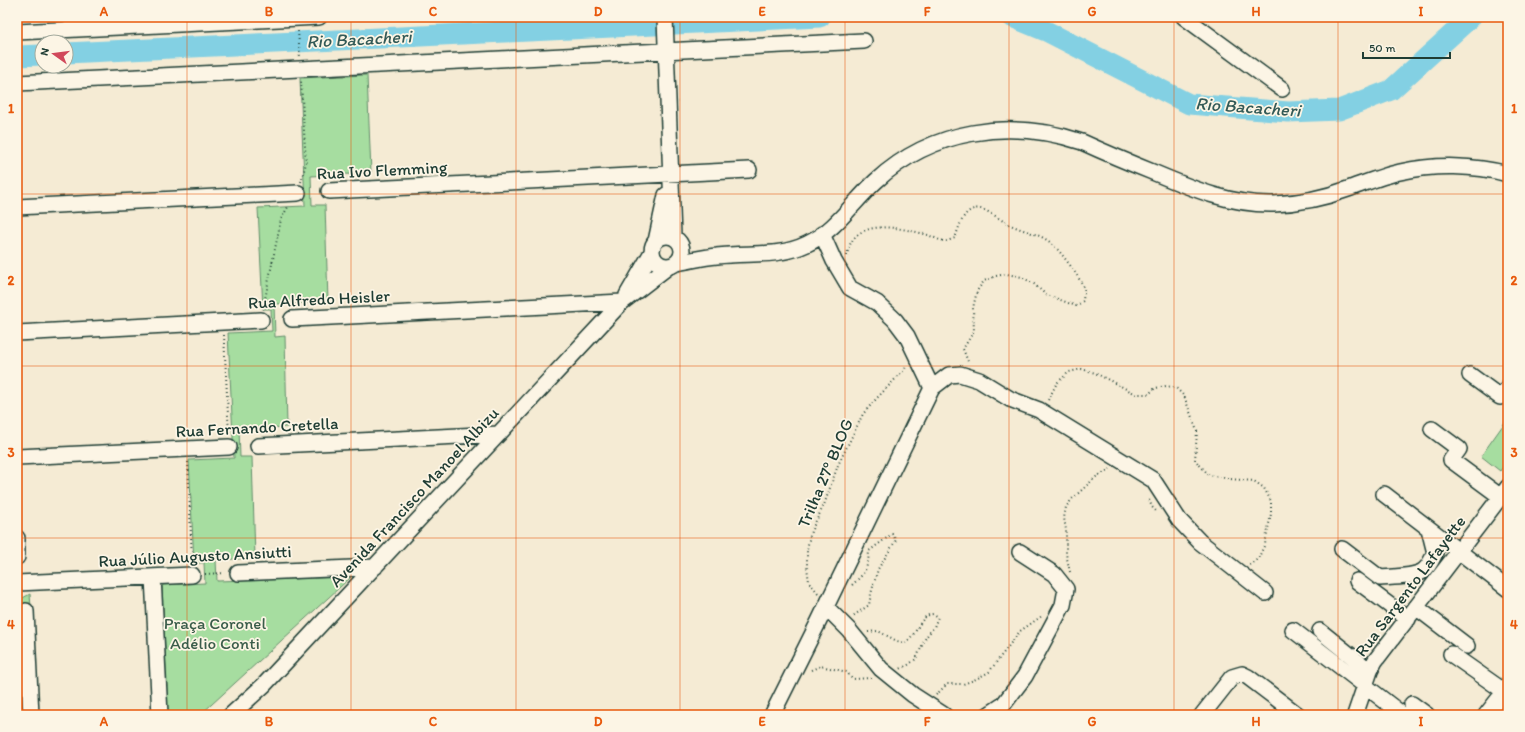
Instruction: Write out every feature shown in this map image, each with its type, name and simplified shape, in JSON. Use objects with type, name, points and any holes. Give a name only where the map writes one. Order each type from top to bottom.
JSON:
[{"type":"street","points":[[17,32],[319,17]]},
{"type":"street","name":"Avenida Francisco Manoel Albizu","points":[[665,17],[671,174],[677,240]]},
{"type":"street","points":[[1184,17],[1282,89]]},
{"type":"street","points":[[17,83],[300,64],[666,45],[864,41]]},
{"type":"street","points":[[718,256],[664,236],[654,246],[656,261],[660,264],[672,265],[718,256],[784,252],[805,245],[822,234],[875,182],[902,161],[917,152],[953,138],[989,130],[1027,130],[1064,136],[1188,188],[1226,199],[1250,203],[1273,204],[1300,202],[1323,197],[1392,174],[1422,168],[1469,167],[1508,174]]},
{"type":"street","name":"Rua Ivo Flemming","points":[[329,191],[749,170]]},
{"type":"street","name":"Avenida Francisco Manoel Albizu","points":[[622,302],[654,246],[671,174]]},
{"type":"street","name":"Rua Ivo Flemming","points":[[17,207],[298,193]]},
{"type":"street","points":[[822,234],[834,261],[850,288],[877,303],[895,320],[907,336],[932,388]]},
{"type":"street","points":[[672,265],[681,256],[682,248],[677,240]]},
{"type":"street","name":"Avenida Francisco Manoel Albizu","points":[[231,715],[264,685],[622,302],[672,265]]},
{"type":"street","name":"Rua Alfredo Heisler","points":[[292,319],[622,302]]},
{"type":"street","name":"Rua Alfredo Heisler","points":[[17,333],[261,320]]},
{"type":"street","points":[[772,715],[829,602],[932,388],[949,375],[960,374],[979,380],[1010,400],[1039,410],[1153,480],[1179,520],[1200,542],[1265,593]]},
{"type":"street","points":[[1470,375],[1500,397],[1508,388]]},
{"type":"street","points":[[1432,429],[1460,449],[1451,460],[1504,492]]},
{"type":"street","name":"Rua Fernando Cretella","points":[[258,446],[499,434]]},
{"type":"street","name":"Rua Fernando Cretella","points":[[17,457],[229,447]]},
{"type":"street","name":"Rua Sargento Lafayette","points":[[1355,715],[1370,671],[1375,661],[1504,492]]},
{"type":"street","points":[[1384,494],[1508,589]]},
{"type":"street","points":[[1342,549],[1380,578],[1415,574],[1423,571],[1428,566],[1435,552],[1429,529]]},
{"type":"street","points":[[17,538],[17,557]]},
{"type":"street","points":[[988,715],[1003,705],[1025,676],[1063,604],[1066,589],[1054,574],[1020,552]]},
{"type":"street","points":[[1428,566],[1441,575]]},
{"type":"street","name":"Rua Júlio Augusto Ansiutti","points":[[238,573],[375,567]]},
{"type":"street","name":"Rua Júlio Augusto Ansiutti","points":[[17,583],[192,575]]},
{"type":"street","points":[[153,577],[160,715]]},
{"type":"street","points":[[1357,581],[1468,646]]},
{"type":"street","points":[[829,602],[849,630],[886,674],[913,696],[944,715]]},
{"type":"street","points":[[26,611],[31,715]]},
{"type":"street","points":[[1293,630],[1365,686],[1407,709],[1427,715]]},
{"type":"street","points":[[1320,632],[1370,671]]},
{"type":"street","points":[[1451,654],[1507,690],[1486,715]]},
{"type":"street","points":[[1202,715],[1228,681],[1236,675],[1242,674],[1298,715]]},
{"type":"path","points":[[261,320],[281,219],[298,193],[306,163],[298,25]]},
{"type":"path","points":[[847,259],[855,237],[869,229],[889,227],[908,230],[945,241],[954,238],[966,213],[975,208],[985,209],[994,217],[1009,225],[1031,232],[1051,243],[1077,276],[1084,290],[1083,300],[1076,306],[1045,294],[1034,284],[1022,277],[1007,274],[996,276],[984,281],[977,291],[973,308],[974,331],[963,349],[969,365],[979,380]]},
{"type":"path","points":[[223,322],[229,447]]},
{"type":"path","name":"Trilha 27º BLOG","points":[[829,602],[818,594],[809,582],[807,549],[811,531],[824,505],[838,465],[864,414],[905,369],[906,364]]},
{"type":"path","points":[[1039,410],[1049,399],[1057,383],[1069,372],[1082,369],[1095,373],[1136,394],[1149,394],[1156,388],[1166,386],[1176,388],[1184,396],[1195,421],[1197,431],[1195,460],[1209,475],[1254,481],[1264,488],[1271,501],[1271,514],[1265,544],[1258,559],[1242,567],[1228,565]]},
{"type":"path","points":[[187,449],[192,575]]},
{"type":"path","points":[[807,675],[812,668],[821,666],[847,672],[852,679],[869,678],[908,666],[916,659],[926,636],[934,627],[938,617],[934,614],[930,614],[922,620],[913,636],[905,643],[897,641],[878,631],[862,632],[849,630],[849,619],[869,605],[878,569],[896,540],[892,534],[869,551],[864,574],[850,586]]},
{"type":"path","name":"Rua Júlio Augusto Ansiutti","points":[[192,575],[238,573]]},
{"type":"green space","name":"Praça Coronel Adélio Conti","points":[[367,75],[371,173],[311,176],[312,205],[325,205],[328,302],[274,304],[275,337],[285,336],[287,427],[239,429],[240,457],[252,457],[255,558],[216,560],[217,581],[351,577],[200,715],[168,715],[162,585],[205,583],[204,563],[194,563],[189,460],[234,458],[228,333],[272,331],[271,309],[263,309],[258,208],[305,206],[300,78]]},
{"type":"green space","points":[[1508,418],[1508,460],[1500,471],[1481,456]]},
{"type":"green space","points":[[30,594],[31,607],[20,604],[24,679],[22,679],[17,667],[17,599],[19,600]]},
{"type":"waterway","name":"Rio Bacacheri","points":[[74,53],[820,17]]},
{"type":"waterway","name":"Rio Bacacheri","points":[[1012,17],[1046,31],[1189,104],[1288,112],[1339,110],[1391,90],[1471,17]]},
{"type":"waterway","name":"Rio Bacacheri","points":[[17,56],[34,55]]}]
